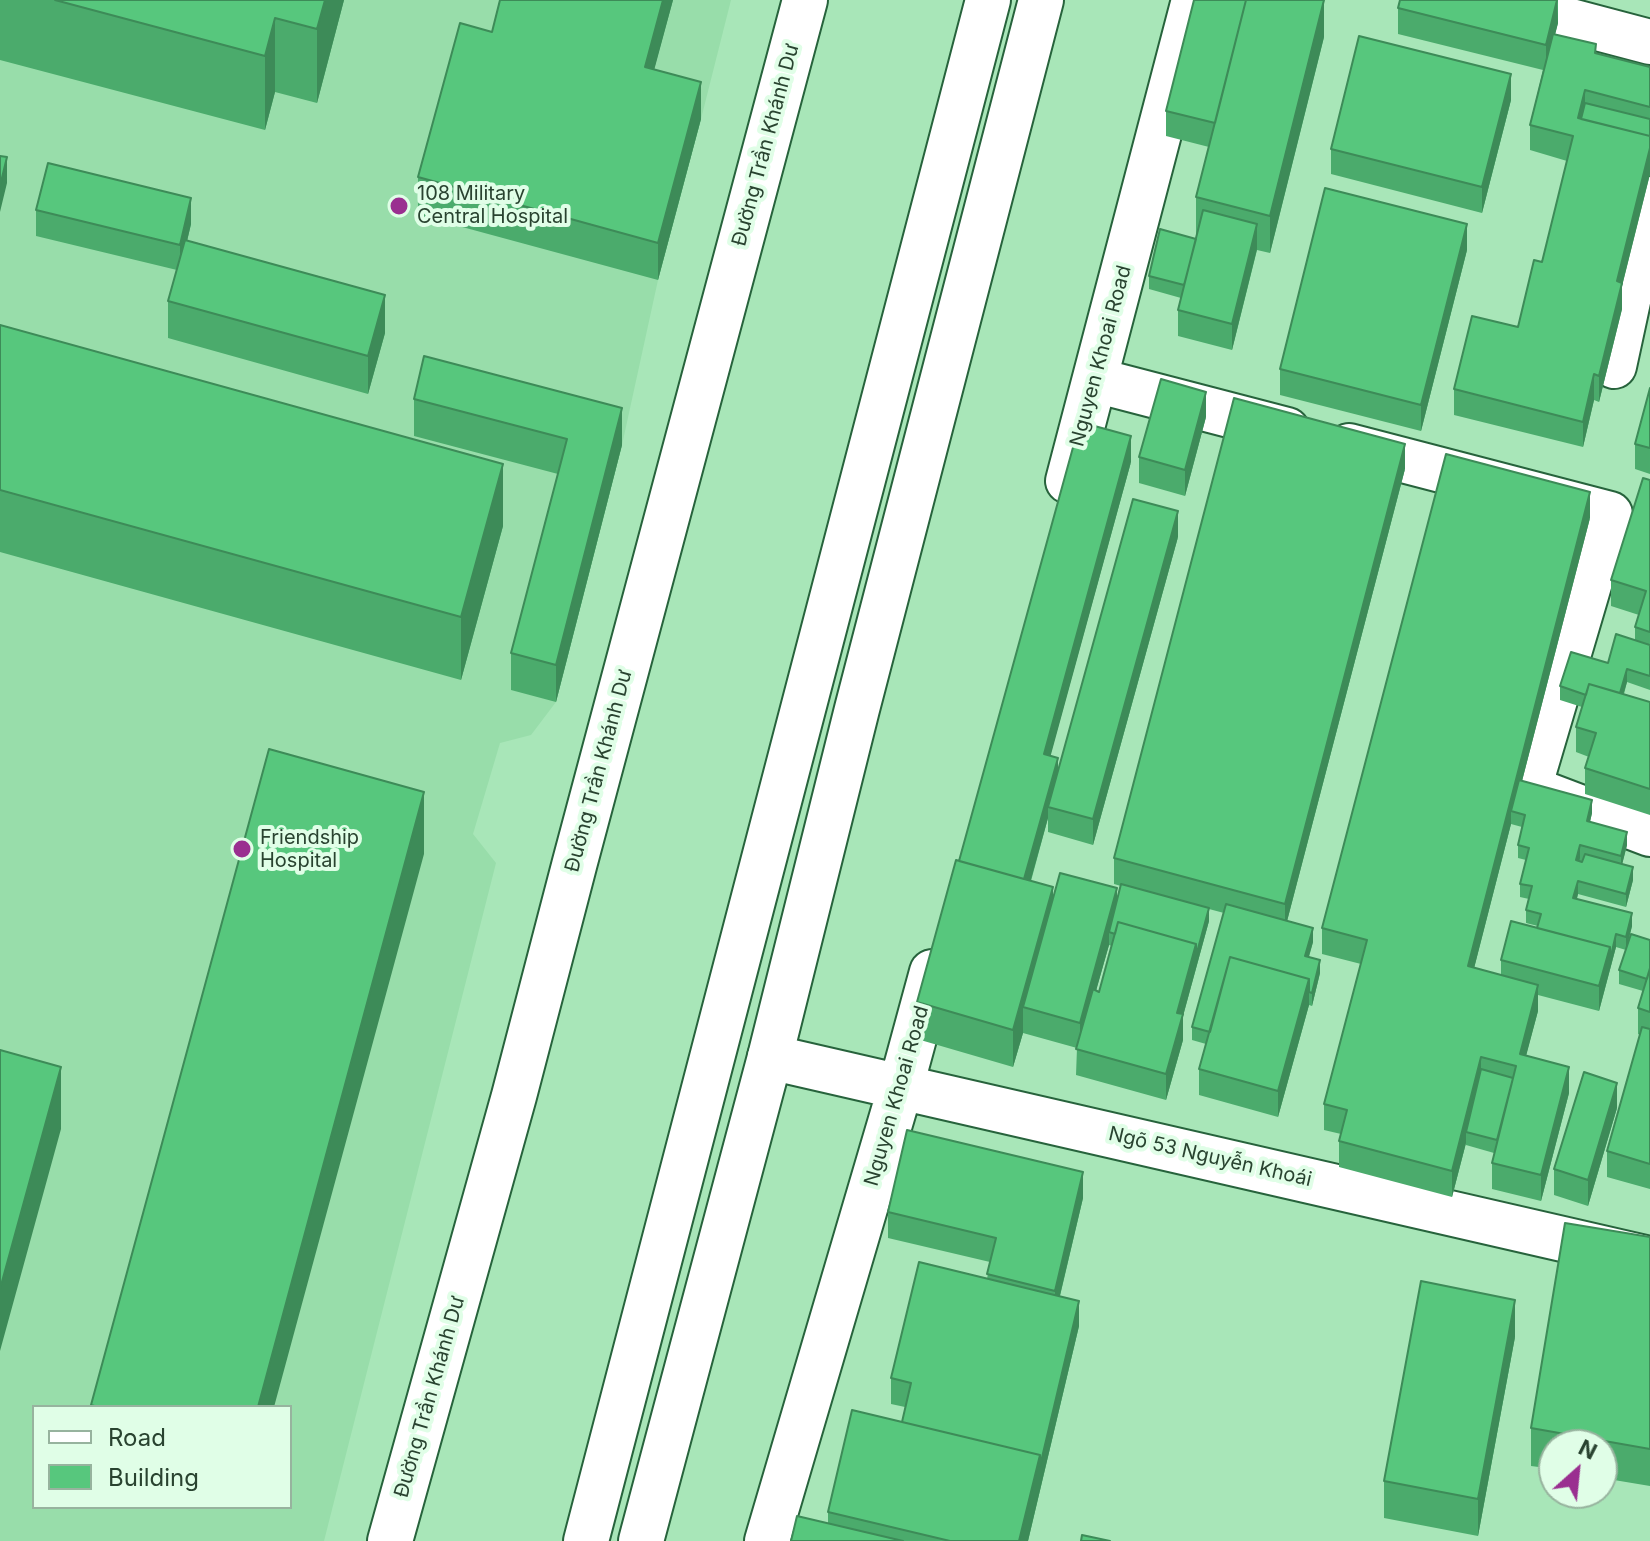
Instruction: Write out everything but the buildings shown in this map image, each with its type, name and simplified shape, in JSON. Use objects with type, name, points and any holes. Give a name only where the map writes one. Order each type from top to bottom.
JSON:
[{"type":"main road","name":"Đường Trần Khánh Dư","points":[[390,1541],[514,1096],[805,0]]},
{"type":"main road","points":[[586,1541],[988,0]]},
{"type":"main road","points":[[641,1541],[770,1057],[1041,0]]},
{"type":"main road","name":"Nguyen Khoai Road","points":[[1057,518],[1194,0]]},
{"type":"main road","points":[[1491,0],[1598,14],[1650,42]]},
{"type":"main road","points":[[1614,366],[1650,199]]},
{"type":"main road","points":[[1095,380],[1610,514],[1529,788],[1650,834]]},
{"type":"main road","name":"Nguyen Khoai Road","points":[[767,1541],[943,933]]},
{"type":"main road","name":"Ngõ 53 Nguyễn Khoái","points":[[770,1057],[1650,1259]]},
{"type":"shaded area","name":"Friendship Hospital","points":[[0,0],[731,0],[658,280],[622,445],[556,702],[531,735],[500,743],[473,834],[496,863],[324,1541],[0,1541]]},
{"type":"place","name":"108 Military Central Hospital","points":[[399,206]]},
{"type":"place","name":"Friendship Hospital","points":[[242,849]]}]
